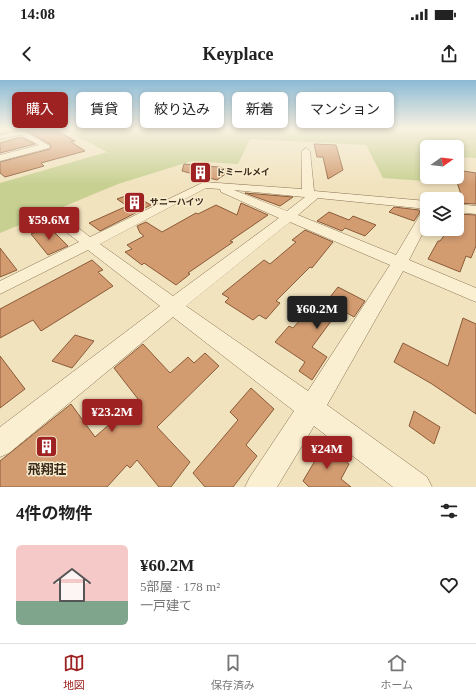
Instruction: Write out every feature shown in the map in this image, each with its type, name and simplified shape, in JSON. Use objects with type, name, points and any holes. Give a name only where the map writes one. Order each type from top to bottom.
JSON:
[{"type":"street","points":[[0,158],[42,147]]},
{"type":"street","points":[[306,151],[311,194]]},
{"type":"street","points":[[0,288],[90,244],[204,185],[420,204]]},
{"type":"street","points":[[212,185],[287,218],[476,295]]},
{"type":"street","points":[[0,444],[172,307],[287,218],[311,194]]},
{"type":"street","points":[[464,209],[476,210]]},
{"type":"street","points":[[62,222],[172,307],[312,408],[417,487]]},
{"type":"street","points":[[260,487],[312,408],[400,263],[420,226]]},
{"type":"green space","points":[[97,147],[246,147],[238,164],[192,161],[118,184],[0,233],[0,183],[107,152]]},
{"type":"green space","points":[[367,147],[420,147],[420,181],[383,178]]},
{"type":"green space","points":[[464,147],[476,147],[476,158],[464,157]]},
{"type":"building","points":[[0,147],[23,147],[0,153]]},
{"type":"building","points":[[51,147],[79,147],[85,151],[41,163],[44,166],[5,177],[0,173],[0,162],[50,149]]},
{"type":"building","points":[[315,147],[337,147],[343,170],[328,179],[323,157],[317,157]]},
{"type":"building","points":[[184,164],[218,167],[231,170],[217,180],[182,171]]},
{"type":"building","points":[[464,171],[476,173],[476,204],[464,203],[464,192],[460,192],[458,184],[464,184]]},
{"type":"building","points":[[245,193],[293,197],[280,206]]},
{"type":"building","points":[[131,194],[151,205],[100,231],[89,223],[127,206],[117,199]]},
{"type":"building","points":[[241,203],[268,215],[230,241],[233,242],[188,273],[190,274],[176,285],[144,263],[142,265],[125,252],[132,249],[127,245],[144,236],[140,233],[137,226],[146,222],[162,232],[196,213],[198,214],[216,205],[237,215]]},
{"type":"building","points":[[394,207],[419,210],[420,212],[414,221],[389,212]]},
{"type":"building","points":[[329,212],[349,220],[353,216],[376,225],[365,236],[345,228],[342,231],[317,221]]},
{"type":"building","points":[[464,214],[476,215],[476,246],[471,258],[466,256],[460,272],[428,259],[438,241],[440,241],[444,236],[464,236]]},
{"type":"building","points":[[49,227],[68,246],[48,255],[31,234]]},
{"type":"building","points":[[305,230],[333,242],[312,268],[310,267],[276,301],[280,303],[266,319],[259,315],[253,320],[225,302],[229,298],[222,294],[264,260],[270,264],[296,242],[292,240]]},
{"type":"building","points":[[0,248],[17,270],[0,277]]},
{"type":"building","points":[[92,260],[103,270],[98,272],[113,286],[41,331],[33,320],[0,338],[0,309]]},
{"type":"building","points":[[338,287],[365,301],[354,317],[340,309],[312,347],[327,357],[312,380],[299,371],[305,362],[275,342],[289,326],[293,328],[315,303],[322,307]]},
{"type":"building","points":[[463,318],[476,324],[476,414],[432,384],[394,362],[403,343],[448,366]]},
{"type":"building","points":[[75,335],[94,341],[72,368],[52,361]]},
{"type":"building","points":[[143,344],[170,373],[188,357],[194,363],[205,353],[219,366],[157,427],[190,462],[171,487],[159,487],[137,460],[130,468],[127,465],[107,487],[0,487],[0,461],[71,404],[95,437],[138,399],[114,368]]},
{"type":"building","points":[[0,356],[25,389],[0,408]]},
{"type":"building","points":[[251,388],[274,409],[246,445],[257,456],[233,487],[205,487],[193,473],[238,420],[230,412]]},
{"type":"building","points":[[414,411],[440,427],[434,444],[409,426]]},
{"type":"building","points":[[325,444],[349,464],[341,479],[351,487],[309,487],[303,481]]},
{"type":"place","name":"ドミールメイ","points":[[201,172]]},
{"type":"place","name":"サニーハイツ","points":[[134,202]]},
{"type":"place","name":"飛翔荘","points":[[47,447]]}]
